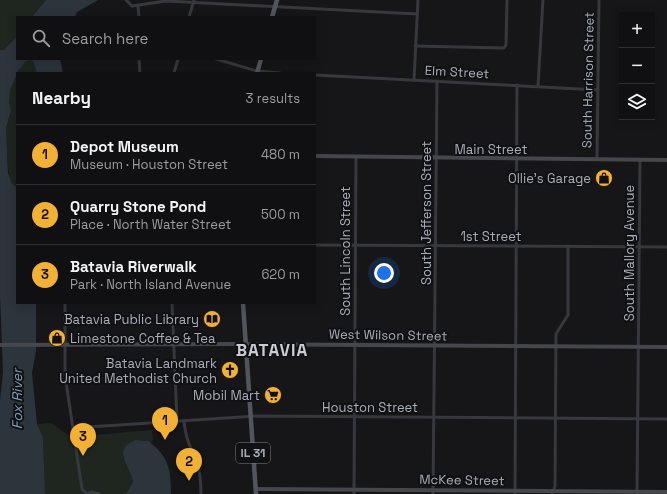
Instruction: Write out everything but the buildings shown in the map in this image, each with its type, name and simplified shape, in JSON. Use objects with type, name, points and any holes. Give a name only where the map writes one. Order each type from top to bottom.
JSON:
[{"type":"main road","points":[[272,16],[277,0]]},
{"type":"main road","points":[[257,72],[261,60]]},
{"type":"main road","name":"Main Street","points":[[316,156],[667,160]]},
{"type":"main road","name":"IL 31","points":[[243,304],[256,491]]},
{"type":"main road","name":"West Wilson Street","points":[[0,345],[355,344],[434,346],[667,347]]},
{"type":"main road","name":"McKee Street","points":[[256,491],[354,488],[433,492],[667,492]]},
{"type":"street","points":[[126,0],[132,6],[166,2],[193,1],[275,7],[417,14]]},
{"type":"street","points":[[414,80],[418,0]]},
{"type":"street","points":[[416,46],[504,48],[506,45],[507,0]]},
{"type":"street","points":[[538,86],[543,0]]},
{"type":"street","name":"South Harrison Street","points":[[597,159],[599,0]]},
{"type":"street","points":[[189,16],[193,1]]},
{"type":"street","points":[[138,6],[139,16]]},
{"type":"street","points":[[140,60],[140,72]]},
{"type":"street","points":[[174,72],[178,60]]},
{"type":"street","points":[[219,60],[257,72]]},
{"type":"street","name":"Elm Street","points":[[316,75],[598,90]]},
{"type":"street","name":"South Jefferson Street","points":[[433,492],[436,81]]},
{"type":"street","points":[[515,492],[517,85]]},
{"type":"street","name":"South Lincoln Street","points":[[354,494],[356,157]]},
{"type":"street","name":"South Mallory Avenue","points":[[638,493],[640,160]]},
{"type":"street","name":"1st Street","points":[[316,245],[667,247]]},
{"type":"street","points":[[552,492],[555,486],[556,346],[558,330],[568,315],[568,246]]},
{"type":"street","points":[[65,304],[65,375],[82,489],[87,494],[92,492],[99,494]]},
{"type":"street","points":[[172,304],[177,421]]},
{"type":"street","name":"Houston Street","points":[[73,428],[250,417],[667,419]]},
{"type":"street","points":[[184,421],[186,439],[196,460],[200,477],[201,494]]},
{"type":"shaded area","points":[[0,0],[46,0],[33,16],[16,16],[16,37],[4,50],[0,50]]},
{"type":"shaded area","points":[[30,60],[33,61],[37,72],[16,72],[20,66]]},
{"type":"shaded area","points":[[16,73],[16,187],[9,175],[6,129],[11,113],[9,96]]},
{"type":"shaded area","points":[[51,423],[71,437],[152,430],[153,440],[151,443],[144,440],[135,441],[124,451],[124,460],[132,476],[133,482],[126,494],[45,494],[43,437],[37,424]]},
{"type":"water","points":[[46,0],[98,0],[77,12],[75,16],[33,16]]},
{"type":"water","name":"Fox River","points":[[16,37],[16,60],[30,60],[25,62],[16,72],[10,90],[9,103],[11,111],[6,128],[8,173],[12,183],[16,187],[16,304],[36,304],[36,351],[32,373],[37,424],[43,437],[45,494],[0,494],[0,400],[3,372],[0,294],[0,50],[4,50]]},
{"type":"water","points":[[30,60],[60,60],[63,72],[37,72],[33,61]]},
{"type":"water","points":[[136,440],[148,441],[165,458],[169,471],[171,494],[126,494],[133,482],[123,453],[128,444]]},
{"type":"place","name":"Ollie's Garage","points":[[604,178]]},
{"type":"place","name":"Batavia Public Library","points":[[212,319]]},
{"type":"place","name":"Limestone Coffee & Tea","points":[[57,338]]},
{"type":"place","name":"Batavia Landmark United Methodist Church","points":[[230,370]]},
{"type":"place","name":"Mobil Mart","points":[[273,395]]},
{"type":"place","name":"Depot Museum","points":[[165,440]]},
{"type":"place","name":"Batavia Riverwalk","points":[[83,456]]},
{"type":"place","name":"Quarry Stone Pond","points":[[189,481]]},
{"type":"district","name":"BATAVIA","points":[[272,350]]}]
